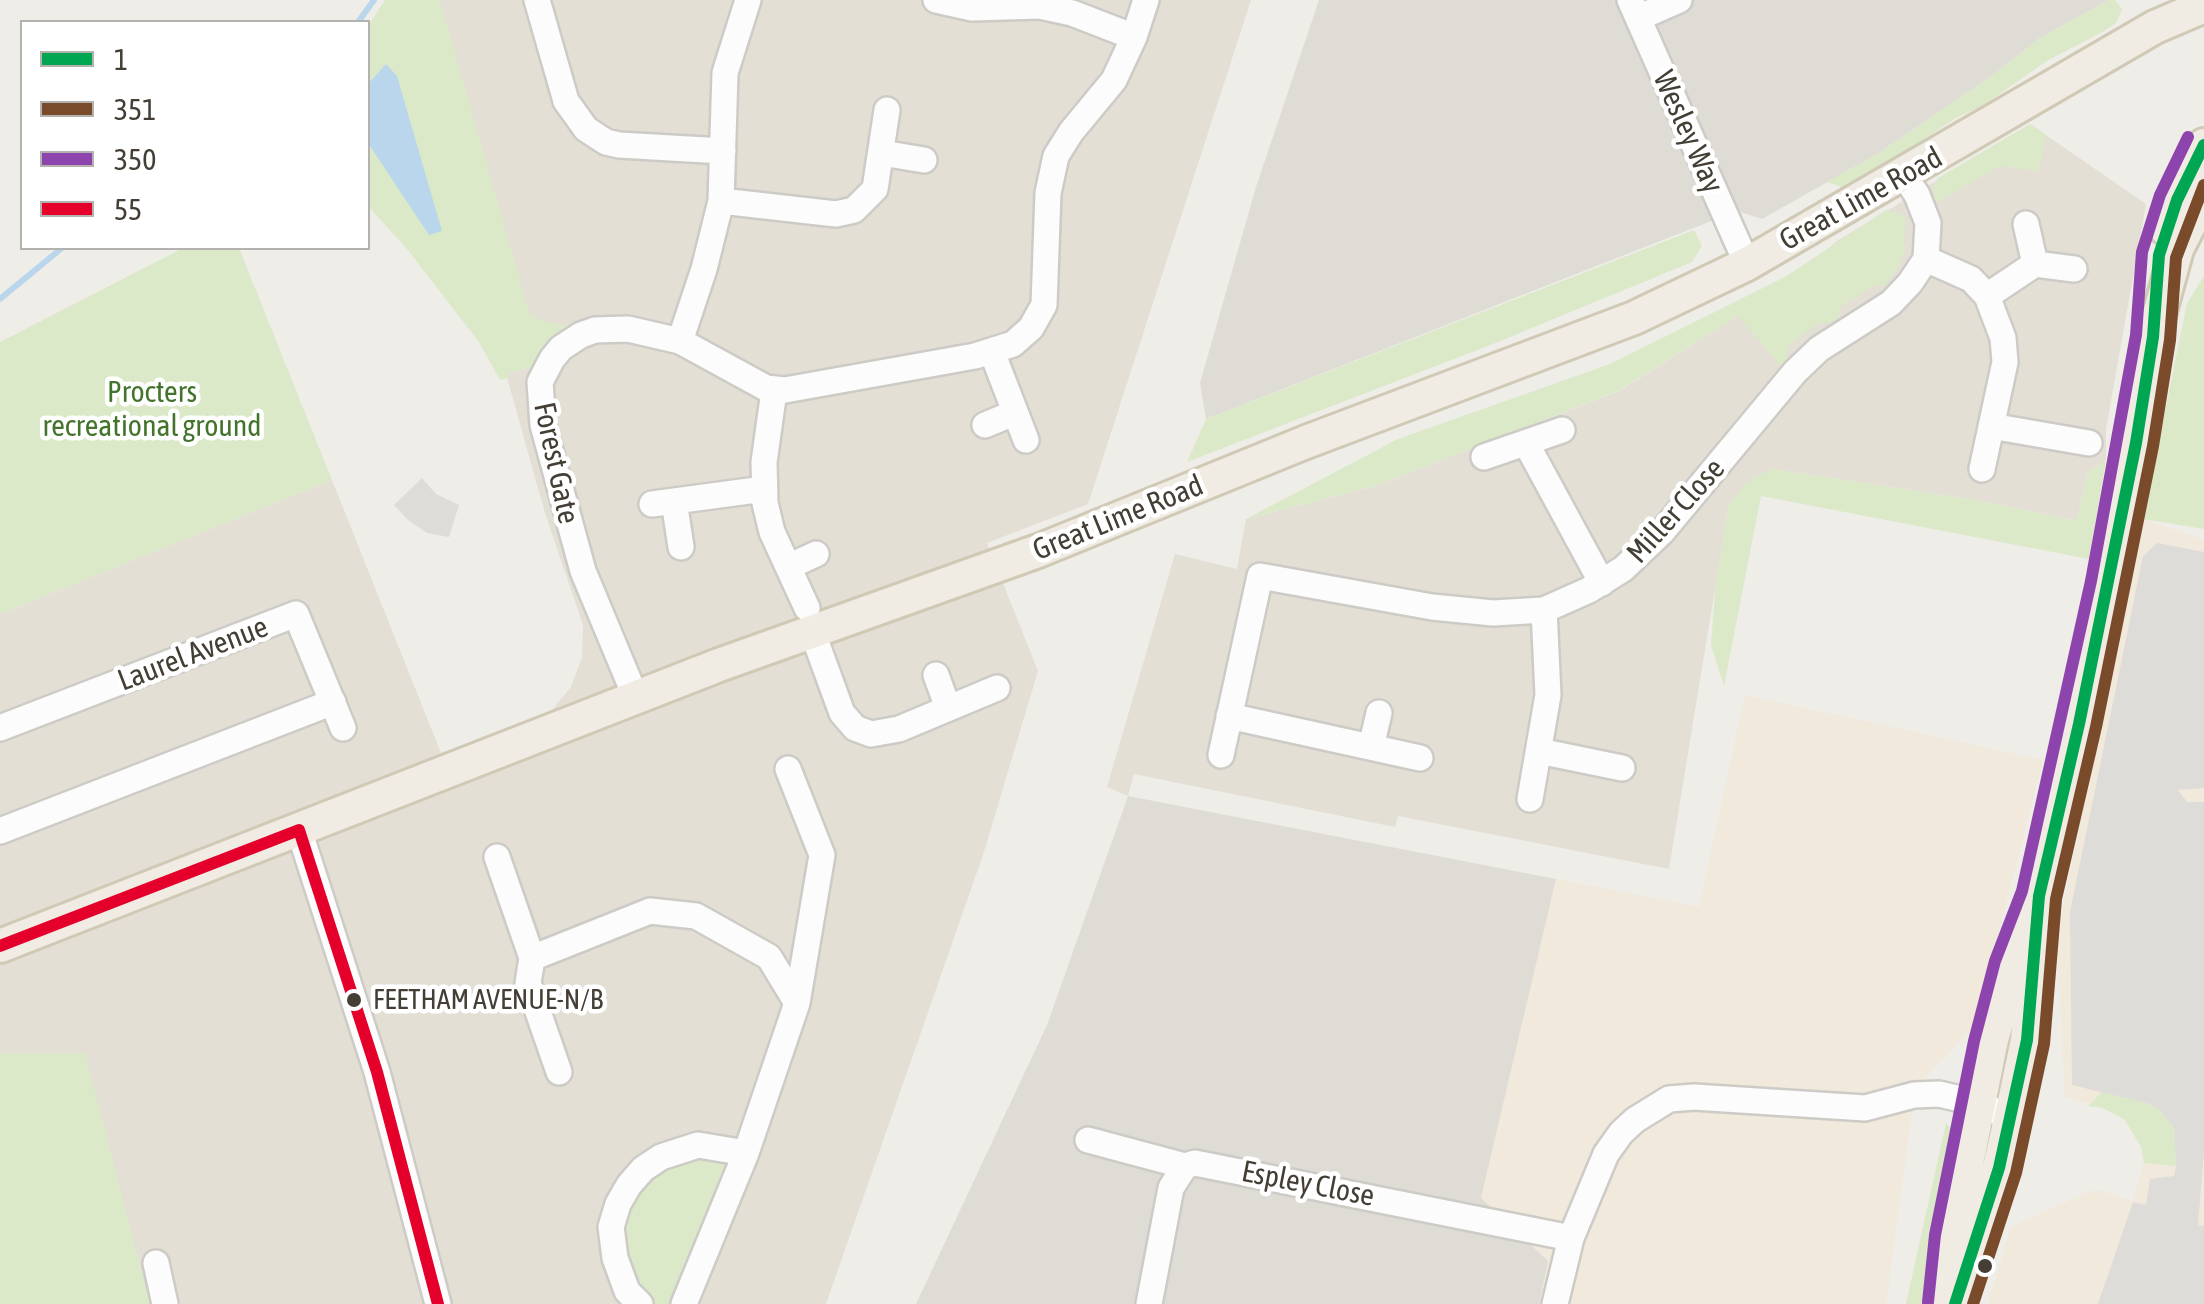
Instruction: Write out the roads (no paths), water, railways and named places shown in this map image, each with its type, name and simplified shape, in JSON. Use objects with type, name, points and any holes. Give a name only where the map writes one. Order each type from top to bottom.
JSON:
[{"type":"main road","name":"Great Lime Road","points":[[0,946],[636,698],[809,620],[1038,551],[1221,476],[1634,318],[1747,264],[2155,28],[2202,8]]},
{"type":"main road","points":[[2153,337],[2154,282],[2166,227],[2204,145]]},
{"type":"main road","points":[[1949,1296],[1988,1206],[2000,1108],[2026,1040],[2038,912],[2121,522],[2153,337],[2177,248],[2204,196]]},
{"type":"main road","points":[[2153,337],[2204,231]]},
{"type":"street","points":[[537,0],[566,101],[586,129],[619,145],[723,151]]},
{"type":"street","points":[[680,341],[721,200],[725,73],[748,0]]},
{"type":"street","points":[[936,0],[972,8],[1040,6],[1072,13],[1134,37]]},
{"type":"street","points":[[997,688],[899,729],[871,734],[855,728],[842,713],[772,532],[764,489],[764,462],[774,390],[800,389],[992,352],[1022,337],[1044,305],[1052,166],[1070,132],[1114,80],[1146,0]]},
{"type":"street","points":[[1634,9],[1679,0]]},
{"type":"street","name":"Wesley Way","points":[[1634,9],[1747,264]]},
{"type":"street","points":[[721,200],[846,213],[862,205],[875,189],[886,110]]},
{"type":"street","points":[[882,154],[924,160]]},
{"type":"street","points":[[1904,176],[1928,223],[1926,259],[1971,279],[1987,296],[2003,338],[2005,362],[1982,469]]},
{"type":"street","points":[[2026,224],[2034,264]]},
{"type":"street","name":"Miller Close","points":[[1221,755],[1260,576],[1432,608],[1493,613],[1544,610],[1602,583],[1662,532],[1795,372],[1820,349],[1891,303],[1926,259]]},
{"type":"street","points":[[1987,296],[2034,264],[2074,269]]},
{"type":"street","name":"Forest Gate","points":[[636,698],[578,555],[542,424],[540,382],[561,348],[595,330],[628,330],[680,341],[774,390]]},
{"type":"street","points":[[992,352],[1026,440]]},
{"type":"street","points":[[985,425],[1014,413]]},
{"type":"street","points":[[1991,426],[2090,443]]},
{"type":"street","points":[[1484,457],[1562,430]]},
{"type":"street","points":[[1526,443],[1602,583]]},
{"type":"street","points":[[681,547],[663,503],[764,489]]},
{"type":"street","points":[[788,566],[816,554]]},
{"type":"street","points":[[1530,799],[1548,695],[1544,610]]},
{"type":"street","name":"Laurel Avenue","points":[[0,728],[296,614],[343,728]]},
{"type":"street","points":[[936,675],[948,708]]},
{"type":"street","points":[[0,830],[333,702]]},
{"type":"street","points":[[1371,747],[1379,713]]},
{"type":"street","points":[[1229,716],[1420,758]]},
{"type":"street","points":[[1538,751],[1622,768]]},
{"type":"street","points":[[684,1304],[746,1153],[797,1002],[822,855],[788,770]]},
{"type":"street","points":[[299,830],[377,1072],[438,1304]]},
{"type":"street","points":[[497,857],[532,958],[528,983],[559,1072]]},
{"type":"street","points":[[532,958],[650,910],[696,916],[769,957],[797,1002]]},
{"type":"street","points":[[1555,1304],[1572,1238],[1595,1175],[1620,1132],[1652,1107],[1694,1097],[1865,1108],[1930,1093],[2000,1108]]},
{"type":"street","name":"Espley Close","points":[[1088,1140],[1185,1166],[1206,1164],[1572,1238]]},
{"type":"street","points":[[640,1304],[627,1291],[615,1258],[611,1227],[629,1184],[661,1156],[698,1145],[746,1153]]},
{"type":"street","points":[[1149,1304],[1171,1188],[1185,1166]]},
{"type":"street","points":[[156,1263],[166,1304]]},
{"type":"water","points":[[386,64],[397,76],[442,231],[429,235],[370,146],[370,82]]},
{"type":"waterway","points":[[359,20],[374,0]]},
{"type":"waterway","points":[[0,299],[60,250]]},
{"type":"place","name":"FEETHAM AVENUE-N/B","points":[[354,1000]]},
{"type":"park label","name":"Procters recreational ground","points":[[152,410]]}]
